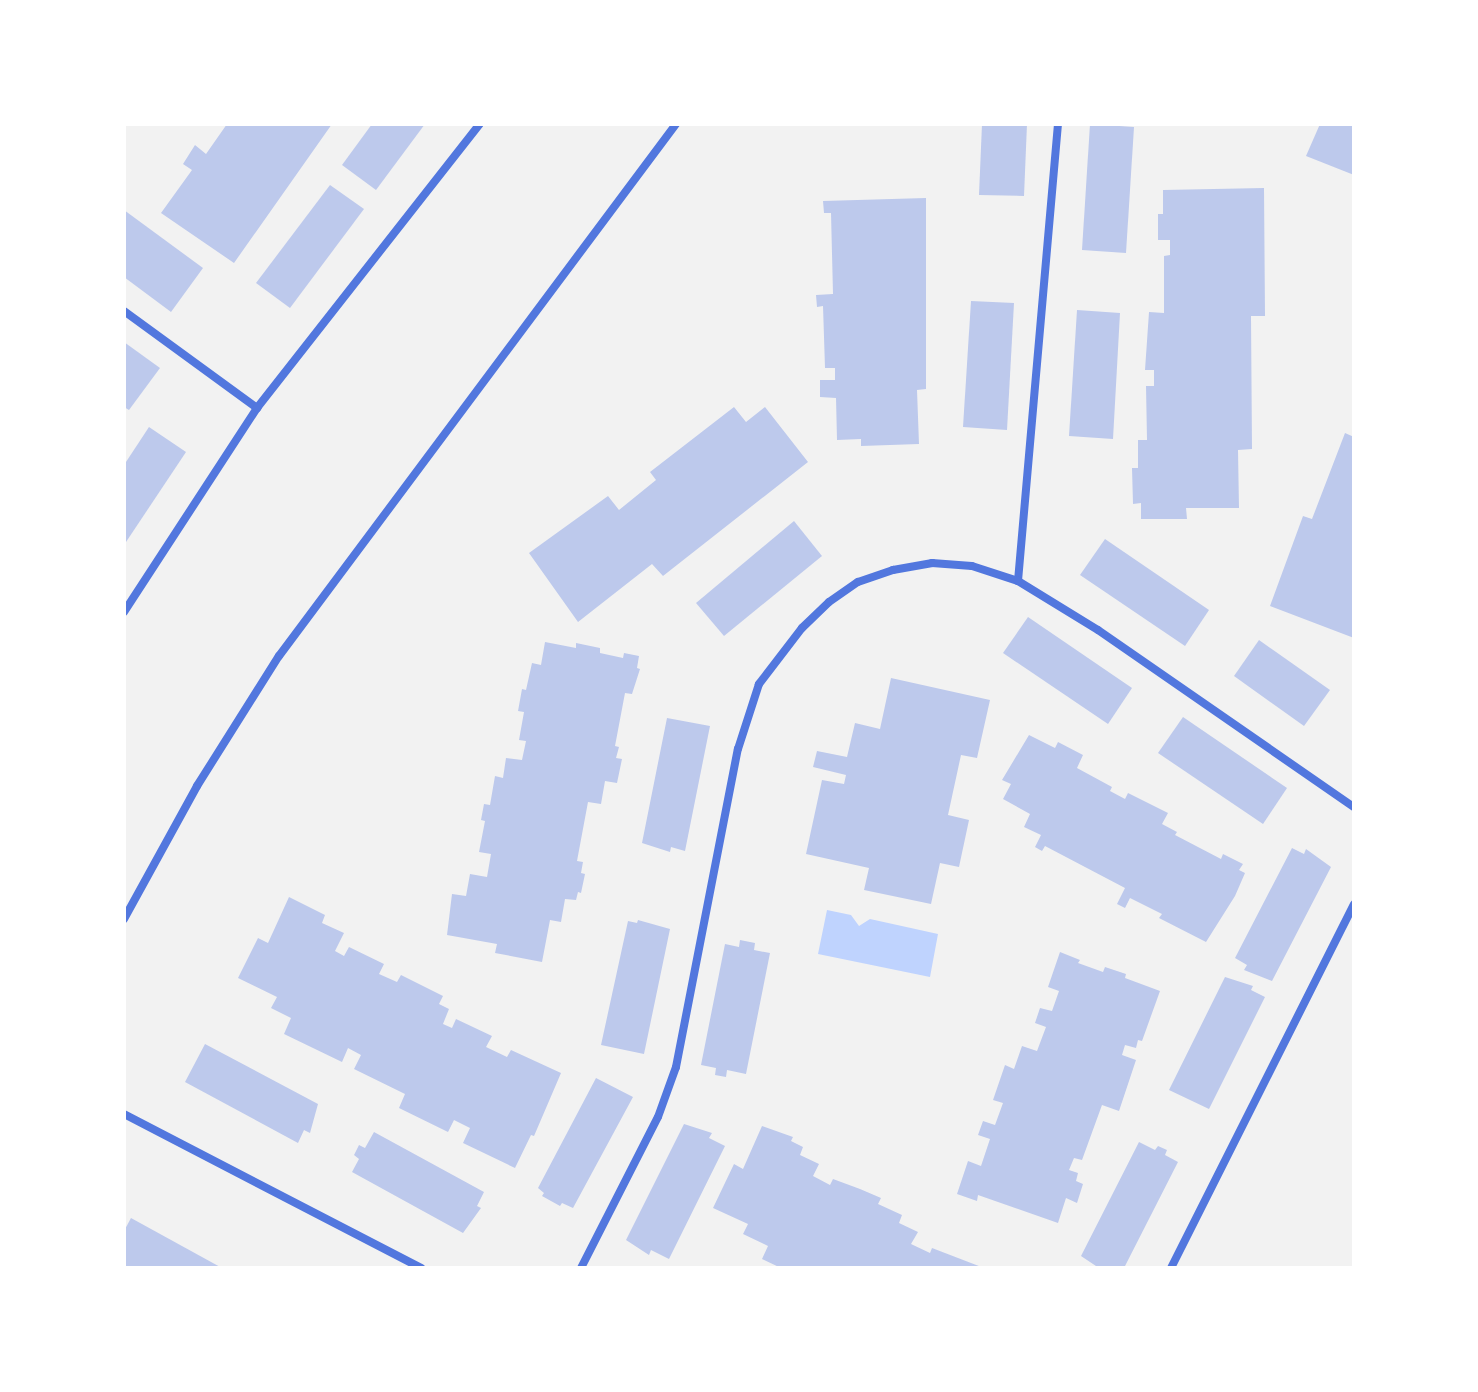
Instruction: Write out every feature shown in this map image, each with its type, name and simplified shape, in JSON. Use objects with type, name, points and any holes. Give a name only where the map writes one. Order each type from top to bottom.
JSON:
[{"type":"street","points":[[124,612],[257,408],[480,124]]},
{"type":"street","points":[[124,919],[197,786],[279,656],[676,124]]},
{"type":"street","points":[[1018,581],[1058,124]]},
{"type":"street","points":[[124,311],[257,408]]},
{"type":"street","points":[[581,1268],[658,1117],[676,1067],[738,749],[759,684],[802,628],[829,602],[858,582],[893,570],[932,563],[972,566],[1018,581],[1098,630],[1354,807]]},
{"type":"street","points":[[1171,1268],[1354,904]]},
{"type":"street","points":[[124,1114],[421,1268]]},
{"type":"water","points":[[827,910],[851,915],[859,926],[870,919],[938,934],[930,977],[818,954]]},
{"type":"building","points":[[227,124],[332,124],[234,263],[161,213],[192,170],[183,164],[195,145],[206,154]]},
{"type":"building","points":[[372,124],[425,124],[376,190],[342,165]]},
{"type":"building","points":[[982,124],[1027,124],[1024,196],[979,195]]},
{"type":"building","points":[[1090,124],[1134,127],[1126,253],[1082,250]]},
{"type":"building","points":[[1320,124],[1354,124],[1354,175],[1306,156]]},
{"type":"building","points":[[330,185],[364,209],[290,308],[256,283]]},
{"type":"building","points":[[1264,188],[1265,316],[1251,316],[1252,449],[1238,450],[1239,508],[1186,508],[1187,519],[1141,519],[1141,503],[1133,504],[1132,468],[1138,468],[1138,440],[1147,440],[1146,386],[1154,386],[1154,370],[1145,370],[1149,312],[1164,313],[1164,256],[1170,255],[1170,240],[1158,240],[1158,214],[1163,214],[1163,190]]},
{"type":"building","points":[[926,198],[926,389],[917,390],[919,444],[861,446],[861,439],[837,440],[836,398],[820,397],[820,380],[835,380],[835,368],[825,368],[823,306],[817,307],[816,295],[833,294],[831,213],[824,213],[823,201]]},
{"type":"building","points":[[124,210],[203,268],[171,312],[124,277]]},
{"type":"building","points":[[971,301],[1014,303],[1007,430],[963,427]]},
{"type":"building","points":[[1077,310],[1120,313],[1113,439],[1069,436]]},
{"type":"building","points":[[124,342],[160,368],[129,410],[124,407]]},
{"type":"building","points":[[734,407],[746,422],[765,407],[808,462],[663,576],[652,564],[578,622],[529,553],[608,496],[619,510],[656,480],[650,472]]},
{"type":"building","points":[[149,427],[186,452],[124,545],[124,465]]},
{"type":"building","points":[[1345,433],[1354,437],[1354,638],[1270,606],[1303,516],[1312,519]]},
{"type":"building","points":[[794,521],[822,556],[724,636],[696,603]]},
{"type":"building","points":[[1105,539],[1209,610],[1185,646],[1080,575]]},
{"type":"building","points":[[1028,617],[1132,688],[1108,724],[1003,653]]},
{"type":"building","points":[[1259,640],[1330,690],[1304,726],[1234,676]]},
{"type":"building","points":[[545,642],[576,648],[576,643],[600,648],[600,653],[623,658],[624,653],[639,656],[637,668],[640,669],[632,694],[625,693],[615,746],[619,747],[616,758],[622,759],[617,783],[605,781],[601,804],[588,802],[577,861],[583,862],[581,873],[585,874],[581,893],[578,892],[576,900],[565,899],[561,922],[550,920],[542,962],[495,953],[497,944],[447,935],[452,894],[466,896],[470,874],[487,877],[491,854],[479,852],[485,821],[481,820],[484,804],[490,805],[495,776],[503,778],[506,758],[522,760],[526,741],[519,740],[524,712],[518,711],[522,689],[526,690],[532,663],[541,665]]},
{"type":"building","points":[[891,678],[990,700],[977,758],[961,755],[948,815],[969,820],[959,867],[940,863],[931,904],[864,890],[869,868],[806,854],[822,780],[844,784],[846,775],[813,767],[817,751],[847,757],[855,723],[880,729]]},
{"type":"building","points":[[1183,717],[1287,788],[1263,824],[1158,753]]},
{"type":"building","points":[[667,718],[710,726],[685,851],[671,847],[670,852],[642,843]]},
{"type":"building","points":[[1029,735],[1055,748],[1058,742],[1083,755],[1077,768],[1112,787],[1110,791],[1125,799],[1128,793],[1168,813],[1162,824],[1177,832],[1175,835],[1221,859],[1223,854],[1243,864],[1239,870],[1245,873],[1235,896],[1206,942],[1159,918],[1162,914],[1130,898],[1125,908],[1117,904],[1125,888],[1045,846],[1042,851],[1035,847],[1041,835],[1024,827],[1030,814],[1003,799],[1011,784],[1002,780]]},
{"type":"building","points":[[1292,848],[1304,854],[1306,849],[1331,867],[1272,981],[1244,970],[1247,965],[1235,958]]},
{"type":"building","points":[[289,897],[325,915],[322,923],[344,933],[335,951],[344,956],[349,947],[384,964],[379,974],[397,982],[401,975],[443,996],[439,1004],[449,1009],[443,1024],[452,1028],[456,1019],[492,1036],[486,1047],[507,1057],[511,1050],[561,1073],[534,1136],[531,1135],[515,1168],[463,1143],[470,1128],[454,1120],[448,1132],[399,1108],[405,1094],[354,1069],[361,1055],[348,1048],[342,1062],[284,1034],[291,1018],[271,1008],[277,997],[238,978],[258,938],[268,943]]},
{"type":"building","points":[[638,920],[670,929],[644,1054],[601,1045],[628,921],[637,923]]},
{"type":"building","points":[[740,940],[755,943],[754,950],[770,953],[746,1074],[727,1070],[726,1077],[715,1075],[716,1068],[701,1065],[725,944],[739,947]]},
{"type":"building","points":[[1060,952],[1080,960],[1078,963],[1103,972],[1105,967],[1126,974],[1125,978],[1160,991],[1142,1041],[1138,1040],[1136,1048],[1125,1045],[1122,1055],[1136,1060],[1119,1111],[1102,1105],[1082,1160],[1074,1158],[1069,1170],[1078,1173],[1076,1181],[1083,1184],[1077,1203],[1066,1198],[1058,1223],[978,1195],[977,1201],[957,1194],[968,1161],[981,1166],[990,1139],[978,1135],[983,1121],[995,1125],[1003,1103],[993,1100],[1005,1065],[1014,1069],[1022,1046],[1037,1051],[1046,1027],[1035,1023],[1040,1008],[1052,1011],[1059,991],[1048,987]]},
{"type":"building","points":[[1225,977],[1253,986],[1251,990],[1265,997],[1209,1109],[1169,1090]]},
{"type":"building","points":[[205,1044],[318,1104],[310,1133],[304,1130],[298,1143],[185,1082]]},
{"type":"building","points":[[596,1078],[633,1097],[573,1208],[562,1203],[560,1206],[542,1196],[544,1193],[538,1188]]},
{"type":"building","points":[[684,1124],[712,1133],[709,1138],[725,1146],[669,1259],[651,1250],[649,1255],[626,1240]]},
{"type":"building","points":[[762,1126],[793,1137],[791,1141],[803,1147],[800,1155],[819,1164],[813,1176],[830,1185],[833,1179],[881,1198],[878,1204],[902,1215],[899,1223],[918,1232],[911,1244],[930,1253],[932,1248],[984,1268],[781,1268],[762,1259],[768,1246],[743,1234],[748,1224],[713,1208],[734,1164],[743,1169]]},
{"type":"building","points":[[374,1132],[484,1192],[477,1206],[481,1208],[463,1233],[352,1172],[359,1159],[354,1155],[359,1145],[365,1148]]},
{"type":"building","points":[[1139,1142],[1155,1150],[1158,1146],[1167,1150],[1165,1155],[1178,1162],[1124,1268],[1099,1268],[1081,1256]]},
{"type":"building","points":[[131,1218],[222,1268],[124,1268],[124,1231]]}]
